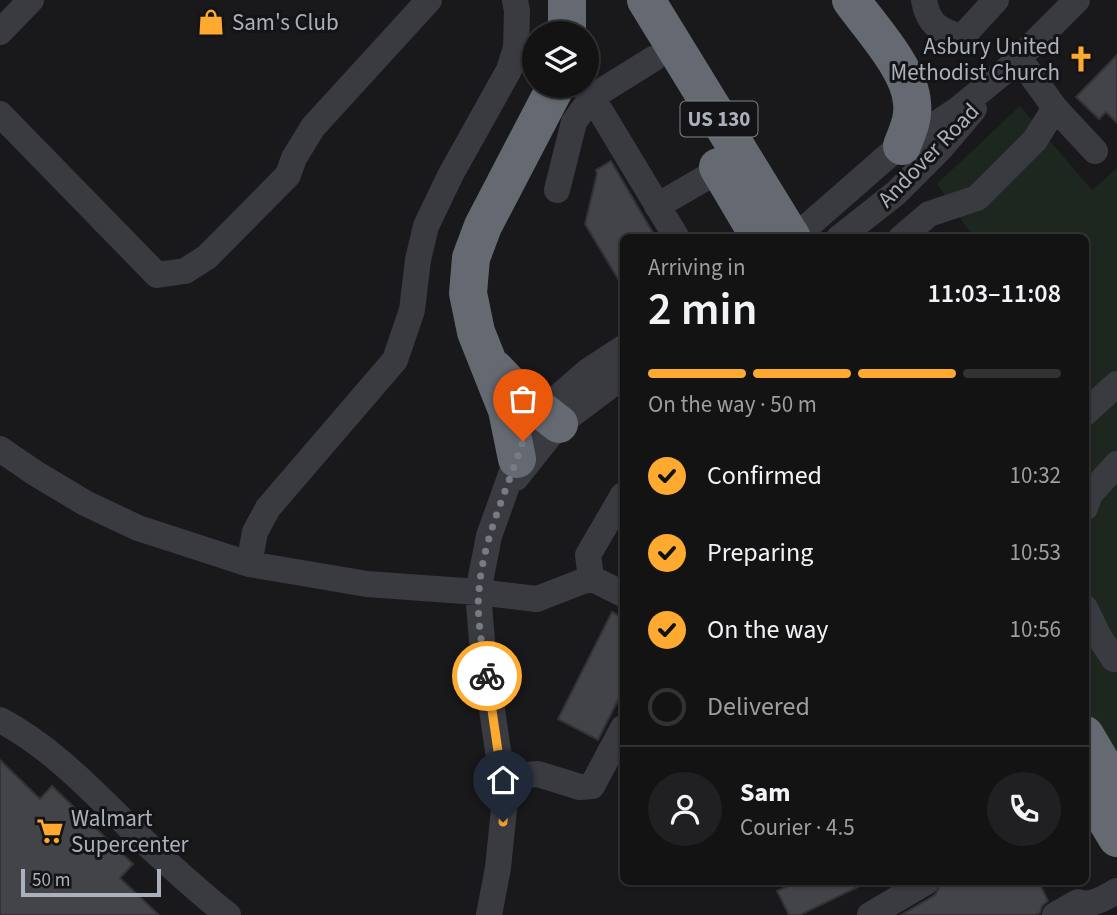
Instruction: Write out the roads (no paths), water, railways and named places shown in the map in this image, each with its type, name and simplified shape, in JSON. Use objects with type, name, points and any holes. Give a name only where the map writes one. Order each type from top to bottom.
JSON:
[{"type":"highway","points":[[567,0],[567,21]]},
{"type":"highway","name":"US 130","points":[[618,0],[758,234]]},
{"type":"highway","name":"US 130","points":[[646,0],[791,234]]},
{"type":"highway","points":[[675,0],[697,84]]},
{"type":"highway","points":[[851,0],[903,72],[912,102],[911,122],[902,146]]},
{"type":"highway","points":[[512,473],[507,410],[476,331],[468,293],[471,258],[483,226],[550,98]]},
{"type":"highway","points":[[487,359],[515,390],[550,418]]},
{"type":"highway","points":[[1089,743],[1117,789]]},
{"type":"highway","points":[[1089,792],[1117,838]]},
{"type":"street","points":[[0,32],[31,0]]},
{"type":"street","points":[[0,114],[157,275],[185,271],[206,257],[288,175],[294,158],[313,127],[429,0]]},
{"type":"street","points":[[248,564],[255,532],[268,508],[395,360],[412,310],[418,260],[426,226],[451,174],[509,70],[516,48],[515,0]]},
{"type":"street","points":[[924,0],[927,15],[943,32],[962,37],[996,0]]},
{"type":"street","name":"Andover Road","points":[[798,234],[890,154],[985,88],[1077,0]]},
{"type":"street","points":[[599,93],[653,59]]},
{"type":"street","points":[[1015,62],[1095,151]]},
{"type":"street","name":"Andover Road","points":[[844,234],[905,185],[1015,62]]},
{"type":"street","points":[[558,190],[573,121],[591,98]]},
{"type":"street","points":[[593,98],[674,234]]},
{"type":"street","points":[[906,234],[929,214],[977,198],[1035,140],[1055,108]]},
{"type":"street","points":[[657,206],[719,170]]},
{"type":"street","points":[[550,418],[587,371],[620,350]]},
{"type":"street","points":[[489,915],[498,868],[505,799],[482,641],[478,592],[489,536],[523,441],[550,418],[620,378]]},
{"type":"street","points":[[1089,409],[1117,384]]},
{"type":"street","points":[[0,449],[85,503],[138,528],[248,564],[367,584],[537,599],[592,578],[620,592]]},
{"type":"street","points":[[1089,497],[1117,464]]},
{"type":"street","points":[[592,578],[588,555],[620,500]]},
{"type":"street","points":[[1089,616],[1098,635],[1116,661]]},
{"type":"street","points":[[0,720],[23,732],[67,767],[151,848],[228,915]]},
{"type":"street","points":[[502,777],[538,774],[580,787],[592,786],[620,734]]},
{"type":"street","points":[[870,915],[921,885]]},
{"type":"street","points":[[1055,915],[1073,892],[1085,904],[1094,903],[1117,891]]},
{"type":"place","name":"Sam's Club","points":[[211,22]]},
{"type":"place","name":"Asbury United Methodist Church","points":[[1081,59]]},
{"type":"place","name":"Walmart Supercenter","points":[[50,831]]}]
